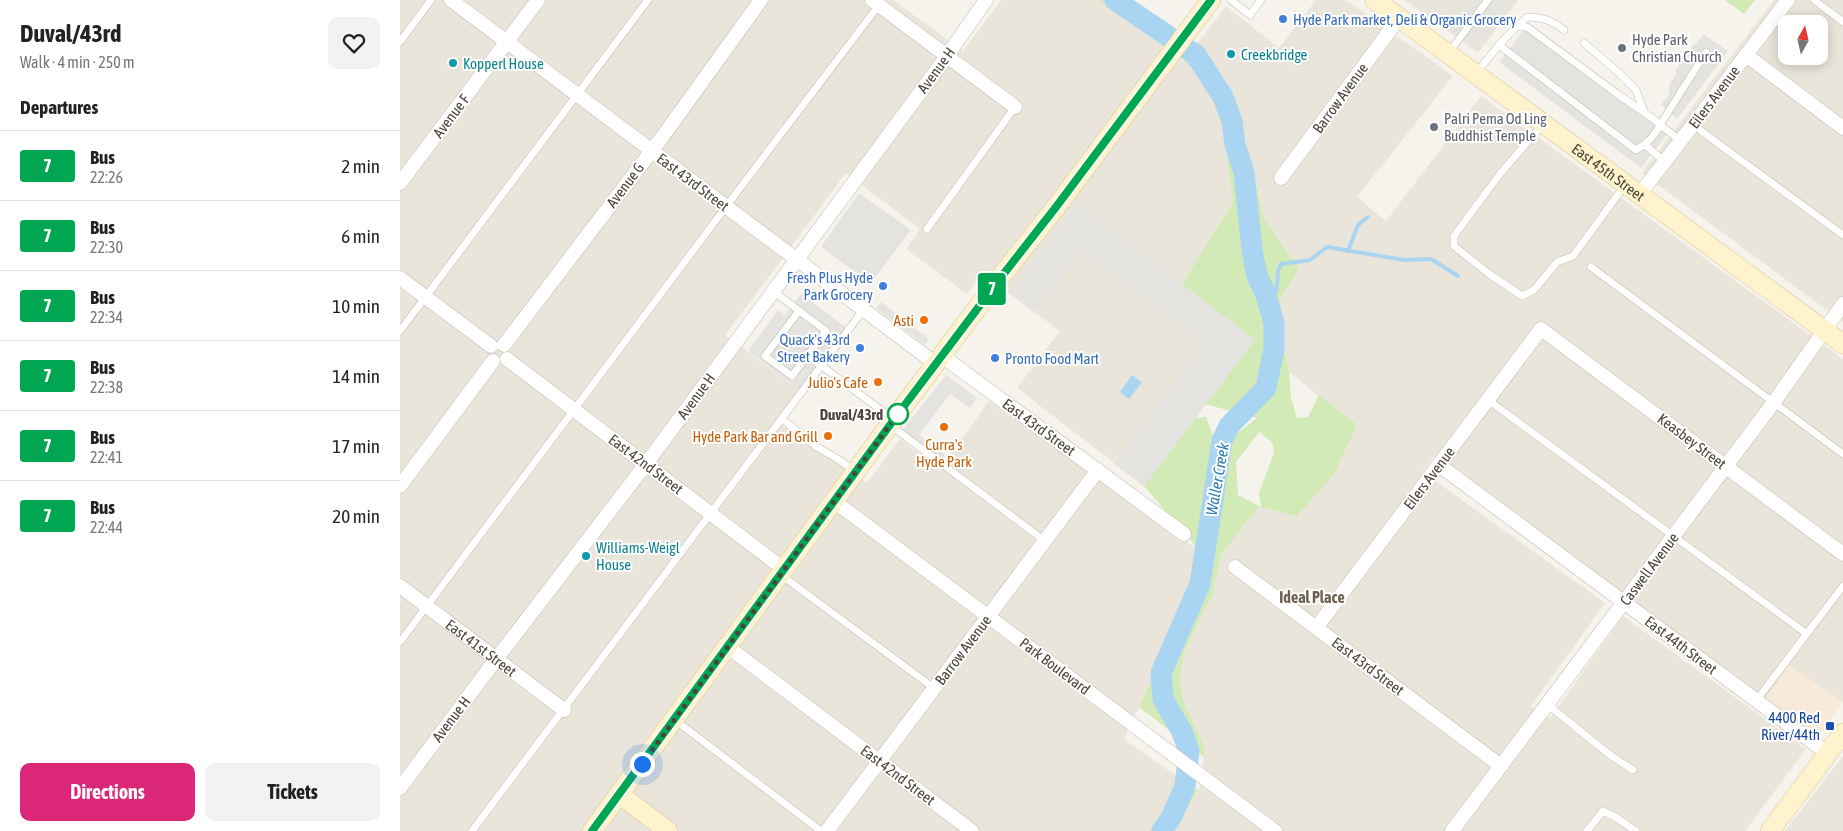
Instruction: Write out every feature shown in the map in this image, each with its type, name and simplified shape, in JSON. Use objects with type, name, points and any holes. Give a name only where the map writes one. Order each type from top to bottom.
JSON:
[{"type":"street","name":"East 43rd Street","points":[[450,0],[864,310],[1098,470],[1184,534]]},
{"type":"street","name":"Avenue F","points":[[400,183],[538,0]]},
{"type":"street","name":"Avenue G","points":[[400,486],[652,150],[761,0]]},
{"type":"street","name":"Avenue H","points":[[400,788],[646,464],[947,56],[986,0]]},
{"type":"street","points":[[592,831],[892,422],[1211,0]]},
{"type":"street","name":"East 45th Street","points":[[1375,0],[1843,344]]},
{"type":"street","name":"Eilers Avenue","points":[[1633,189],[1665,162],[1788,0]]},
{"type":"street","points":[[876,2],[1015,107]]},
{"type":"street","name":"Barrow Avenue","points":[[1281,178],[1399,18]]},
{"type":"street","points":[[1746,55],[1843,128]]},
{"type":"street","name":"East 42nd Street","points":[[400,278],[711,514],[782,572]]},
{"type":"street","name":"Caswell Avenue","points":[[1452,831],[1774,402],[1843,304]]},
{"type":"street","name":"Eilers Avenue","points":[[1316,628],[1542,329]]},
{"type":"street","name":"Keasbey Street","points":[[1542,329],[1843,554]]},
{"type":"street","name":"East 44th Street","points":[[1439,465],[1827,753]]},
{"type":"street","name":"Barrow Avenue","points":[[827,831],[1098,470]]},
{"type":"street","name":"Park Boulevard","points":[[834,501],[1275,831]]},
{"type":"street","name":"East 43rd Street","points":[[1235,567],[1501,766]]},
{"type":"street","name":"East 41st Street","points":[[400,586],[564,710]]},
{"type":"street","name":"East 42nd Street","points":[[728,647],[972,831]]},
{"type":"street","points":[[1770,831],[1843,733]]},
{"type":"street","points":[[619,794],[668,831]]},
{"type":"lane","points":[[400,42],[432,0]]},
{"type":"lane","points":[[400,331],[648,0]]},
{"type":"lane","points":[[1231,0],[1239,3],[1250,15],[1261,0]]},
{"type":"lane","points":[[1448,54],[1488,0]]},
{"type":"lane","points":[[1814,0],[1843,22]]},
{"type":"lane","points":[[400,642],[726,207],[876,2]]},
{"type":"lane","points":[[1475,74],[1499,44],[1527,17],[1542,17],[1564,30]]},
{"type":"lane","points":[[1516,27],[1527,26],[1681,141]]},
{"type":"lane","points":[[1584,43],[1636,90],[1644,112]]},
{"type":"lane","points":[[1499,44],[1636,150],[1645,145],[1654,136],[1706,52]]},
{"type":"lane","points":[[927,229],[1015,107]]},
{"type":"lane","points":[[1543,124],[1499,175],[1454,236],[1454,246],[1488,273],[1522,296],[1534,290],[1557,262],[1573,256],[1633,189]]},
{"type":"lane","points":[[1693,125],[1843,235]]},
{"type":"lane","points":[[1645,145],[1665,162]]},
{"type":"lane","points":[[1590,267],[1843,454]]},
{"type":"lane","points":[[773,291],[826,331],[792,376],[765,356],[799,311]]},
{"type":"lane","points":[[472,831],[864,310]]},
{"type":"lane","points":[[807,355],[1045,541]]},
{"type":"lane","points":[[1488,400],[1807,634]]},
{"type":"lane","points":[[782,419],[817,447],[856,472]]},
{"type":"lane","points":[[782,572],[934,688]]},
{"type":"lane","points":[[1756,701],[1843,586]]},
{"type":"lane","points":[[1547,704],[1610,755],[1633,770]]},
{"type":"lane","points":[[674,720],[821,831]]},
{"type":"lane","points":[[1587,831],[1603,811],[1636,831]]},
{"type":"shaded area","points":[[400,0],[893,0],[963,51],[1001,0],[1099,0],[1154,36],[1201,75],[1219,95],[1233,202],[1182,284],[1255,340],[1144,486],[1017,388],[1060,331],[982,274],[967,294],[906,249],[920,229],[846,173],[725,335],[801,391],[782,424],[867,483],[900,439],[940,470],[989,401],[1199,550],[1192,592],[1124,739],[1179,778],[1166,814],[1149,831],[400,831]]},
{"type":"shaded area","points":[[1316,0],[1346,0],[1453,76],[1357,197],[1386,221],[1481,96],[1843,359],[1843,702],[1789,665],[1766,698],[1433,457],[1423,472],[1605,603],[1531,706],[1550,718],[1623,616],[1806,749],[1745,831],[1174,831],[1203,782],[1204,747],[1184,702],[1179,680],[1184,653],[1213,593],[1221,555],[1259,506],[1298,516],[1357,426],[1289,372],[1282,340],[1280,300],[1299,269],[1264,219],[1234,108],[1197,44],[1226,6],[1279,48]]},
{"type":"shaded area","points":[[1405,0],[1518,0],[1478,53]]},
{"type":"shaded area","points":[[1474,0],[1511,0],[1475,47],[1451,30]]},
{"type":"shaded area","points":[[1774,0],[1843,0],[1843,322],[1642,173]]},
{"type":"shaded area","points":[[1529,23],[1671,129],[1641,168],[1499,62]]},
{"type":"shaded area","points":[[1703,34],[1728,51],[1677,119],[1661,104],[1669,95],[1669,85],[1677,73],[1675,71]]},
{"type":"shaded area","points":[[859,193],[911,230],[871,283],[821,247]]},
{"type":"shaded area","points":[[1077,204],[1255,340],[1144,486],[1114,464],[1205,343],[1083,251],[1035,312],[1010,293]]},
{"type":"shaded area","points":[[801,294],[848,329],[801,391],[748,351],[778,310],[785,315]]},
{"type":"shaded area","points":[[881,302],[929,339],[925,345],[876,308]]},
{"type":"shaded area","points":[[946,375],[977,398],[970,408],[950,394],[919,435],[945,455],[939,462],[900,433]]},
{"type":"shaded area","points":[[1789,665],[1843,702],[1818,737],[1766,698]]},
{"type":"shaded area","points":[[1843,756],[1843,831],[1785,831]]},
{"type":"green space","points":[[1099,0],[1131,0],[1173,26],[1160,41]]},
{"type":"green space","points":[[1725,0],[1755,0],[1744,14]]},
{"type":"green space","points":[[1197,44],[1234,108],[1264,219],[1299,269],[1280,300],[1282,340],[1289,372],[1291,398],[1297,418],[1308,417],[1319,395],[1357,425],[1334,474],[1297,516],[1261,507],[1259,493],[1274,453],[1272,442],[1259,432],[1236,462],[1238,495],[1259,506],[1221,555],[1213,593],[1184,653],[1179,680],[1184,702],[1204,747],[1204,757],[1139,707],[1192,592],[1199,550],[1144,486],[1195,418],[1206,417],[1214,439],[1225,448],[1235,435],[1257,418],[1205,404],[1254,340],[1182,284],[1233,202],[1219,95],[1201,75],[1184,61]]},
{"type":"green space","points":[[1179,778],[1198,790],[1174,831],[1149,831],[1166,814]]},
{"type":"water","points":[[1132,375],[1142,382],[1129,399],[1120,392]]},
{"type":"waterway","name":"Waller Creek","points":[[1115,0],[1196,55],[1223,97],[1232,121],[1235,145],[1244,172],[1252,250],[1257,276],[1265,292],[1274,323],[1274,349],[1266,388],[1229,426],[1222,441],[1200,584],[1161,673],[1163,699],[1182,732],[1189,751],[1185,786],[1172,816],[1162,831]]},
{"type":"waterway","points":[[1348,251],[1358,225],[1368,217]]},
{"type":"waterway","points":[[1270,310],[1277,288],[1278,271],[1281,264],[1310,260],[1327,247],[1404,260],[1431,259],[1458,276]]},
{"type":"bus line","name":"7","points":[[592,831],[898,414],[1211,0]]},
{"type":"place","name":"Hyde Park market, Deli & Organic Grocery","points":[[1283,19]]},
{"type":"place","name":"Hyde Park Christian Church","points":[[1622,48]]},
{"type":"place","name":"Creekbridge","points":[[1231,54]]},
{"type":"place","name":"Kopperl House","points":[[453,63]]},
{"type":"place","name":"Palri Pema Od Ling Buddhist Temple","points":[[1434,127]]},
{"type":"place","name":"Fresh Plus Hyde Park Grocery","points":[[883,286]]},
{"type":"place","name":"Asti","points":[[924,320]]},
{"type":"place","name":"Quack's 43rd Street Bakery","points":[[860,348]]},
{"type":"place","name":"Pronto Food Mart","points":[[995,358]]},
{"type":"place","name":"Julio's Cafe","points":[[878,382]]},
{"type":"place","name":"Duval/43rd","points":[[898,414]]},
{"type":"place","name":"Curra's Hyde Park","points":[[944,427]]},
{"type":"place","name":"Hyde Park Bar and Grill","points":[[828,436]]},
{"type":"place","name":"Williams-Weigl House","points":[[586,556]]},
{"type":"place","name":"4400 Red River/44th","points":[[1830,726]]},
{"type":"district","name":"Ideal Place","points":[[1312,597]]},
{"type":"route","points":[[642,764],[898,414]]}]
